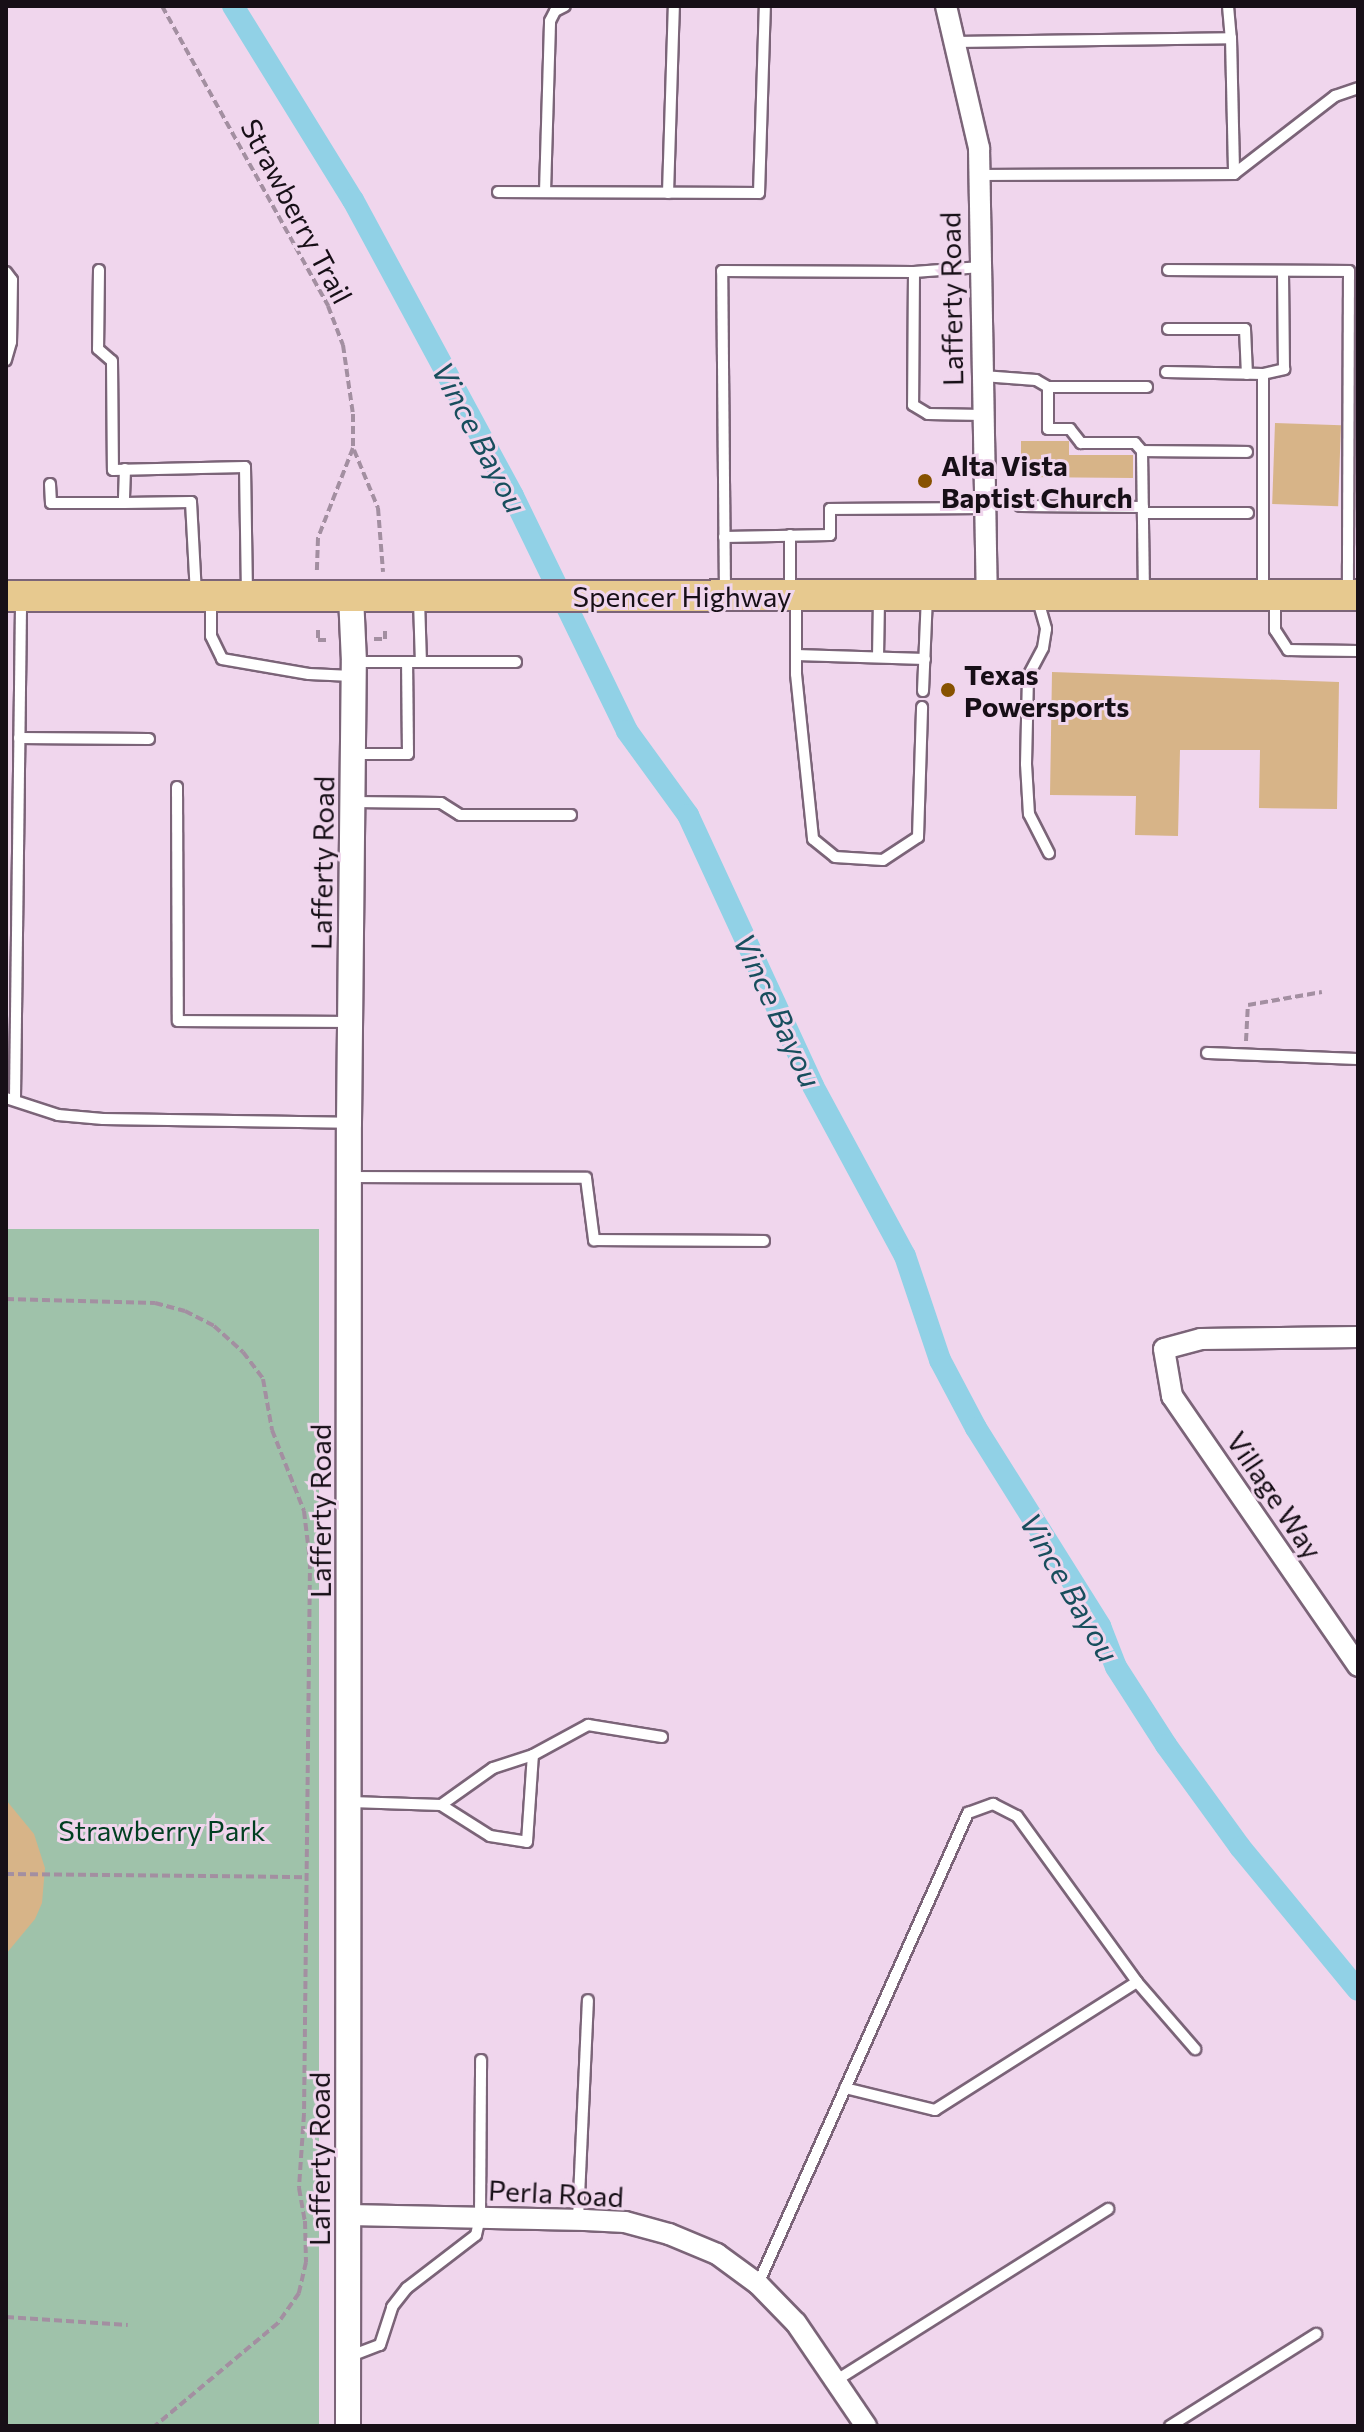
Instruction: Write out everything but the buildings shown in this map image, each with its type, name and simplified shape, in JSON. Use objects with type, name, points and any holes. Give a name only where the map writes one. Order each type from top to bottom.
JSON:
[{"type":"main road","name":"Spencer Highway","points":[[13,596],[1353,595]]},
{"type":"street","name":"Lafferty Road","points":[[946,6],[979,148],[987,595]]},
{"type":"street","name":"Lafferty Road","points":[[348,2426],[351,1802],[349,1123],[354,669],[351,596]]},
{"type":"street","name":"Village Way","points":[[1358,1337],[1201,1339],[1164,1349],[1172,1396],[1358,1666]]},
{"type":"street","name":"Perla Road","points":[[349,2215],[578,2219],[625,2222],[669,2234],[717,2254],[758,2284],[796,2323],[866,2426]]},
{"type":"lane","points":[[545,192],[550,21],[555,11],[565,6]]},
{"type":"lane","points":[[668,193],[674,6]]},
{"type":"lane","points":[[498,192],[759,193],[765,6]]},
{"type":"lane","points":[[1228,6],[1234,174]]},
{"type":"lane","points":[[954,42],[1231,38]]},
{"type":"lane","points":[[979,175],[1234,174],[1335,96],[1358,88]]},
{"type":"lane","points":[[725,596],[722,271],[914,272],[981,267]]},
{"type":"lane","points":[[99,270],[98,349],[112,361],[113,470],[245,467],[247,596]]},
{"type":"lane","points":[[1168,270],[1349,271],[1353,595]]},
{"type":"lane","points":[[1166,372],[1263,374],[1284,369],[1283,271]]},
{"type":"lane","points":[[6,272],[12,280],[11,342],[6,360]]},
{"type":"lane","points":[[914,272],[913,405],[928,414],[983,415]]},
{"type":"lane","points":[[1168,329],[1245,329],[1247,374]]},
{"type":"lane","points":[[1263,374],[1269,595],[1275,630],[1288,650],[1358,651]]},
{"type":"lane","points":[[983,376],[1036,380],[1048,387],[1147,387]]},
{"type":"lane","points":[[1048,387],[1048,429],[1070,429],[1081,443],[1135,443],[1142,451],[1144,595]]},
{"type":"lane","points":[[1142,451],[1247,452]]},
{"type":"lane","points":[[124,503],[125,469]]},
{"type":"lane","points":[[50,484],[51,503],[191,502],[203,596],[211,636],[222,659],[309,674],[407,662],[516,662]]},
{"type":"lane","points":[[1020,506],[1248,513]]},
{"type":"lane","points":[[724,537],[830,535],[830,509],[985,508]]},
{"type":"lane","points":[[790,535],[796,655],[813,839],[835,857],[883,860],[918,837],[922,707]]},
{"type":"lane","points":[[878,657],[879,595]]},
{"type":"lane","points":[[923,691],[927,595]]},
{"type":"lane","points":[[1037,595],[1046,629],[1043,648],[1028,676],[1026,764],[1029,814],[1049,853]]},
{"type":"lane","points":[[13,596],[20,665],[12,837],[10,1098],[36,1110],[103,1119],[349,1123]]},
{"type":"lane","points":[[419,596],[421,662]]},
{"type":"lane","points":[[796,655],[925,659]]},
{"type":"lane","points":[[353,754],[408,754],[407,662]]},
{"type":"lane","points":[[6,664],[20,665]]},
{"type":"lane","points":[[19,738],[149,739]]},
{"type":"lane","points":[[177,787],[178,1021],[351,1022]]},
{"type":"lane","points":[[353,802],[441,803],[460,815],[571,815]]},
{"type":"lane","points":[[1207,1053],[1358,1059]]},
{"type":"lane","points":[[350,1177],[586,1178],[594,1240],[764,1241]]},
{"type":"lane","points":[[441,1805],[493,1768],[533,1755],[588,1725],[662,1737]]},
{"type":"lane","points":[[351,1802],[441,1805],[490,1836],[527,1842],[533,1755]]},
{"type":"lane","points":[[758,2284],[968,1813],[993,1804],[1017,1816],[1137,1982],[1195,2049]]},
{"type":"lane","points":[[845,2088],[935,2110],[1137,1982]]},
{"type":"lane","points":[[578,2219],[588,2000]]},
{"type":"lane","points":[[348,2357],[380,2345],[392,2307],[399,2298],[429,2269],[468,2245],[476,2235],[480,2217],[481,2060]]},
{"type":"lane","points":[[835,2381],[1108,2209]]},
{"type":"lane","points":[[1170,2426],[1316,2334]]},
{"type":"path","name":"Strawberry Trail","points":[[162,6],[328,306],[343,345],[349,375],[353,448]]},
{"type":"path","points":[[353,448],[378,508],[382,552]]},
{"type":"path","points":[[316,552],[353,448]]},
{"type":"path","points":[[374,639],[385,639],[385,629]]},
{"type":"path","points":[[318,630],[318,640],[329,640]]},
{"type":"path","points":[[1245,1055],[1248,1005],[1322,992]]},
{"type":"path","points":[[6,1299],[155,1303],[185,1311],[214,1326],[243,1352],[263,1379],[272,1430],[304,1511],[310,1561],[304,2114],[299,2188],[305,2221],[306,2262],[299,2293],[278,2323],[155,2426]]},
{"type":"path","points":[[6,1874],[306,1877]]},
{"type":"path","points":[[6,2317],[128,2325]]},
{"type":"green space","name":"Strawberry Park","points":[[6,1229],[319,1229],[319,2426],[6,2426]]},
{"type":"waterway","name":"Vince Bayou","points":[[233,6],[353,200],[513,496],[627,731],[688,815],[813,1086],[905,1256],[940,1360],[976,1428],[1100,1626],[1116,1667],[1166,1745],[1240,1847],[1358,1990]]},
{"type":"place","name":"Alta Vista Baptist Church","points":[[925,481]]},
{"type":"place","name":"Texas Powersports","points":[[948,690]]}]
